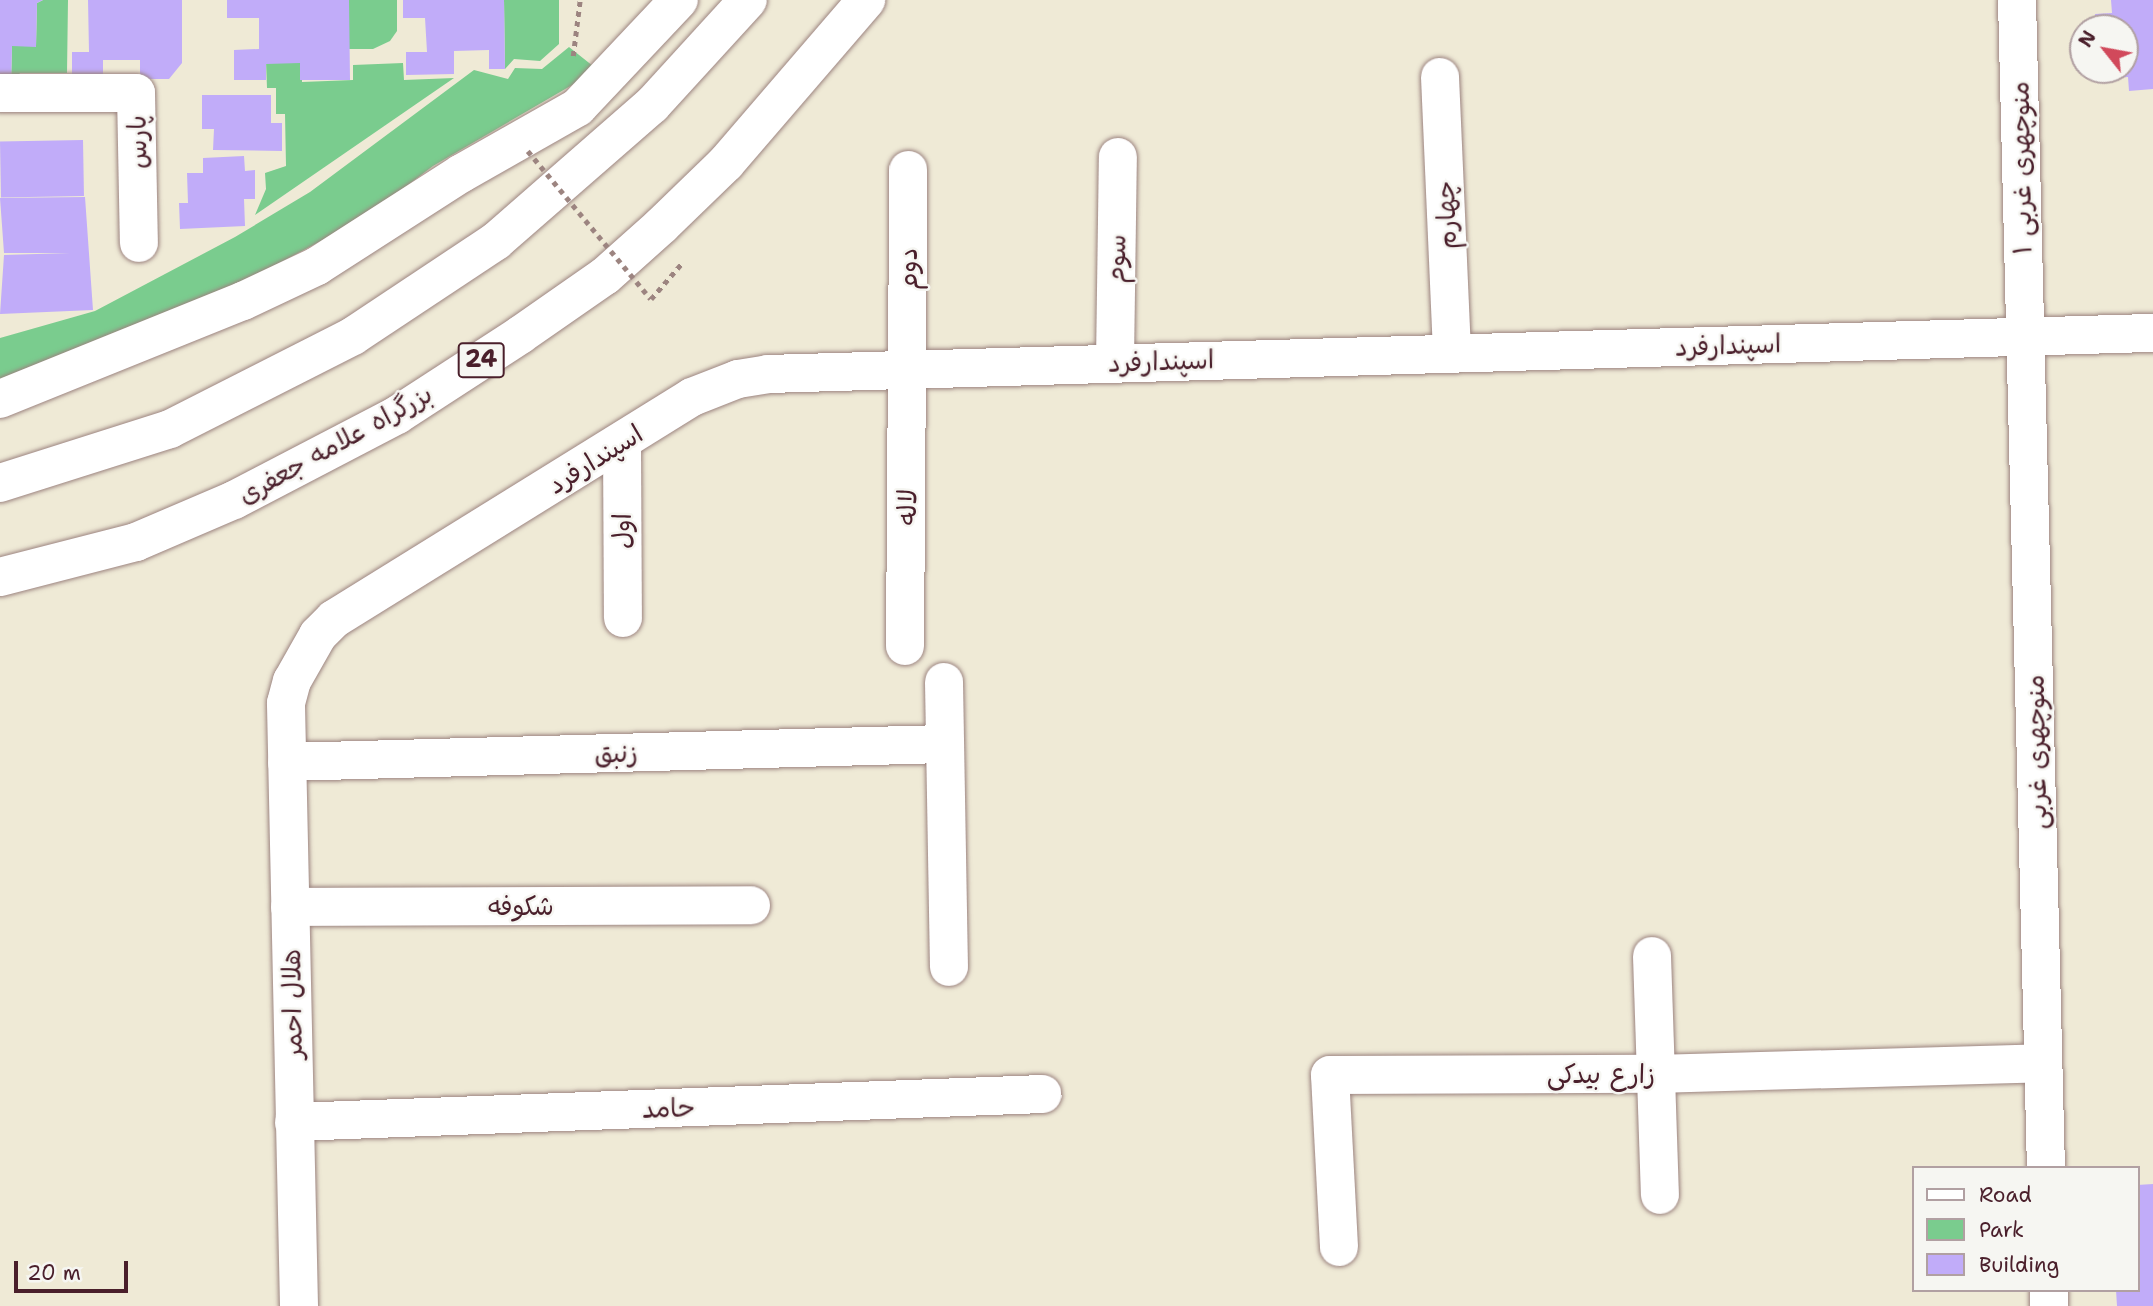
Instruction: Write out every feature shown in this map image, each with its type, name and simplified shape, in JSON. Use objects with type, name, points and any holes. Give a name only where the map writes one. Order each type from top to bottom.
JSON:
[{"type":"main road","points":[[0,399],[243,301],[317,265],[462,173],[578,107],[679,0]]},
{"type":"main road","points":[[0,484],[170,429],[353,336],[496,241],[652,105],[748,0]]},
{"type":"main road","name":"بزرگراه علامه جعفری","points":[[0,576],[136,542],[234,500],[374,428],[520,335],[605,276],[663,225],[726,163],[866,0]]},
{"type":"main road","name":"منوچهری غربی ۱","points":[[2017,0],[2025,337]]},
{"type":"main road","name":"چهارم","points":[[1440,77],[1452,352]]},
{"type":"main road","name":"پارس","points":[[0,93],[136,93],[139,243]]},
{"type":"main road","name":"سوم","points":[[1115,362],[1118,157]]},
{"type":"main road","name":"دوم","points":[[908,170],[908,368]]},
{"type":"main road","name":"اسپندارفرد","points":[[286,703],[302,657],[334,619],[622,443],[692,397],[738,379],[908,368],[2153,333]]},
{"type":"main road","name":"منوچهری غربی","points":[[2025,337],[2046,1166]]},
{"type":"main road","name":"لاله","points":[[905,646],[908,368]]},
{"type":"main road","name":"اول","points":[[622,443],[623,618]]},
{"type":"main road","points":[[944,682],[949,967]]},
{"type":"main road","name":"هلال احمر","points":[[286,703],[299,1306]]},
{"type":"main road","name":"زنبق","points":[[287,762],[945,744]]},
{"type":"main road","name":"شکوفه","points":[[290,907],[751,905]]},
{"type":"main road","points":[[1652,956],[1660,1195]]},
{"type":"main road","name":"زارع بیدکی","points":[[1339,1247],[1330,1074],[1654,1074],[2043,1063]]},
{"type":"main road","name":"حامد","points":[[295,1122],[1042,1094]]},
{"type":"path","points":[[572,62],[580,0]]},
{"type":"path","points":[[528,151],[651,299],[689,254]]},
{"type":"green space","points":[[43,0],[68,0],[67,73],[20,73],[11,86],[12,46],[36,46],[37,3]]},
{"type":"green space","points":[[349,0],[397,0],[397,31],[390,41],[373,49],[348,49]]},
{"type":"green space","points":[[504,0],[559,0],[559,44],[540,61],[514,59],[505,69]]},
{"type":"green space","points":[[569,47],[598,70],[433,166],[364,218],[236,286],[0,385],[0,338],[95,311],[235,237],[310,192],[474,70],[508,79],[515,68],[542,69]]},
{"type":"green space","points":[[302,60],[302,82],[353,80],[353,65],[403,63],[404,80],[454,78],[255,215],[266,189],[265,173],[286,166],[285,114],[276,114],[276,88],[267,88],[266,61]]},
{"type":"building","points":[[0,0],[43,0],[37,3],[36,47],[12,46],[11,86],[0,86]]},
{"type":"building","points":[[88,0],[182,0],[182,63],[169,79],[140,79],[140,60],[103,60],[103,78],[72,78],[72,52],[89,52]]},
{"type":"building","points":[[227,0],[349,0],[350,80],[300,80],[300,63],[266,64],[266,80],[234,80],[234,50],[259,49],[259,18],[227,18]]},
{"type":"building","points":[[403,0],[504,0],[505,69],[489,69],[489,50],[454,51],[454,74],[406,75],[406,52],[427,52],[425,18],[403,18]]},
{"type":"building","points":[[2111,0],[2153,0],[2153,89],[2129,91],[2128,84],[2139,84],[2139,14],[2095,14],[2112,13]]},
{"type":"building","points":[[202,95],[271,95],[271,123],[282,123],[282,151],[213,150],[214,129],[202,129]]},
{"type":"building","points":[[83,140],[84,196],[1,197],[0,141]]},
{"type":"building","points":[[244,156],[245,171],[255,170],[255,199],[244,199],[245,226],[180,229],[179,203],[188,203],[187,173],[203,173],[203,158]]},
{"type":"building","points":[[85,197],[93,310],[0,314],[4,255],[70,253],[4,253],[0,198]]},
{"type":"building","points":[[2153,1184],[2153,1306],[2117,1306],[2116,1292],[2139,1292],[2139,1185]]}]
